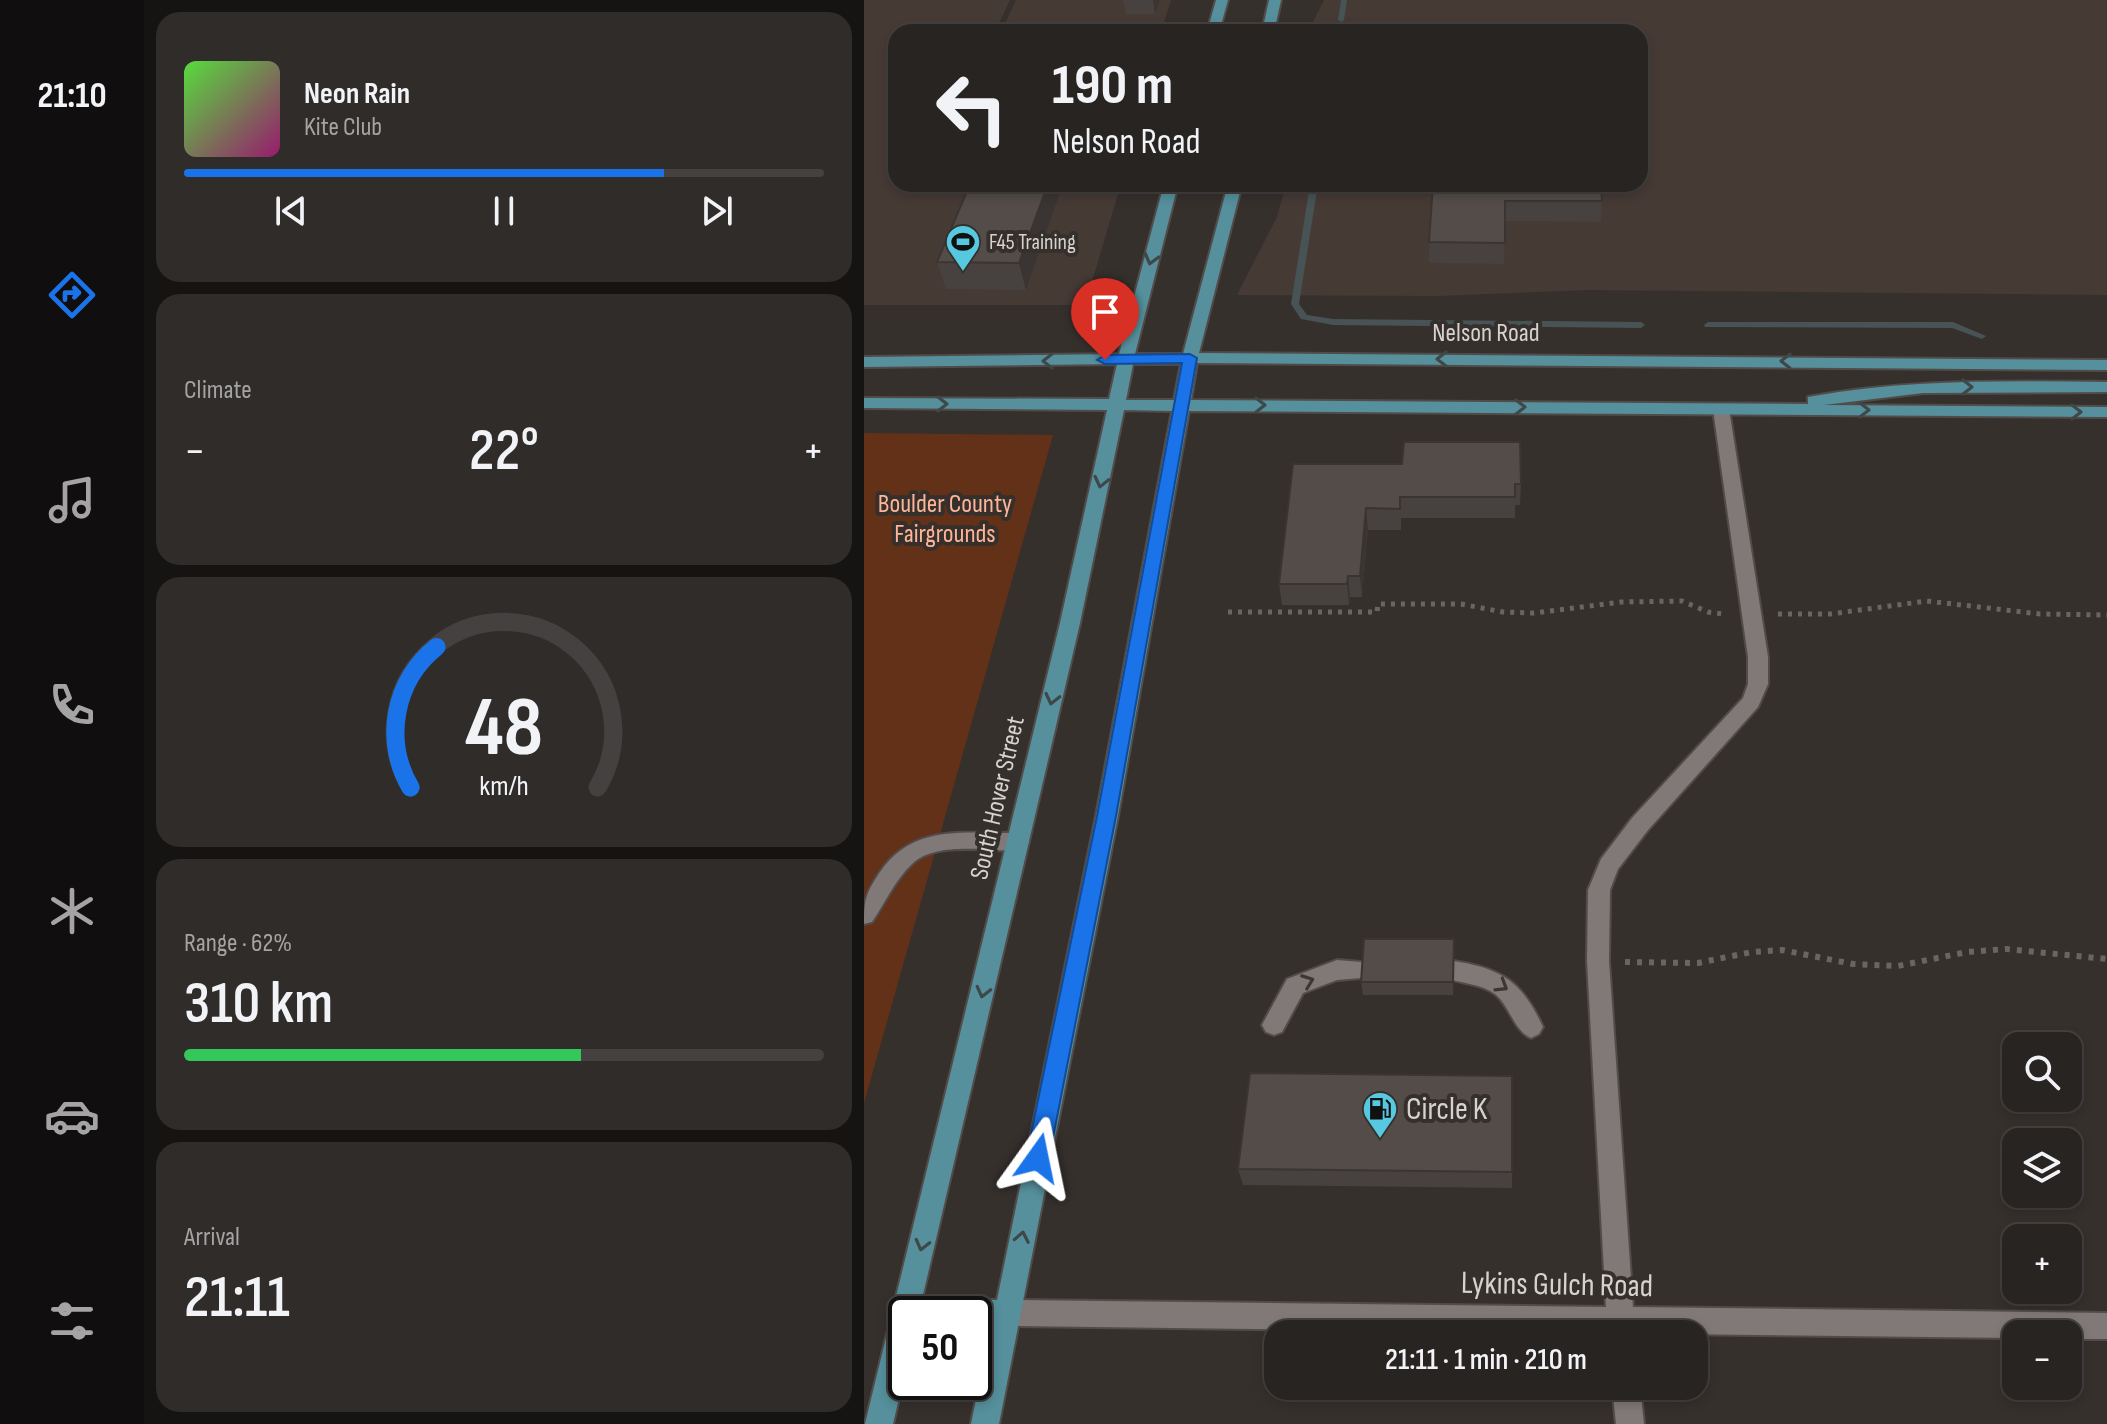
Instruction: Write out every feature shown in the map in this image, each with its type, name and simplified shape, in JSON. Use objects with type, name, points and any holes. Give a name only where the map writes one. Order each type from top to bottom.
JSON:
[{"type":"main road","points":[[1215,24],[1222,0]]},
{"type":"main road","points":[[1270,24],[1275,0]]},
{"type":"main road","name":"South Hover Street","points":[[909,1296],[1018,842],[1118,406],[1126,359],[1169,192]]},
{"type":"main road","points":[[985,1424],[1107,816],[1190,358],[1233,192]]},
{"type":"main road","name":"Nelson Road","points":[[864,362],[1190,358],[2107,365]]},
{"type":"main road","points":[[1779,409],[1849,394],[1903,388],[2107,387]]},
{"type":"main road","points":[[864,403],[2107,412]]},
{"type":"main road","points":[[992,1313],[1006,1313]]},
{"type":"main road","name":"South Hover Street","points":[[879,1424],[888,1385]]},
{"type":"street","points":[[1620,1320],[1598,961],[1597,897],[1609,865],[1640,824],[1755,695],[1759,677],[1752,614],[1721,409]]},
{"type":"street","points":[[864,915],[902,862],[914,851],[953,844],[1018,842]]},
{"type":"street","points":[[1274,1025],[1295,986],[1337,970],[1365,970]]},
{"type":"street","points":[[1454,971],[1483,975],[1514,994],[1531,1027]]},
{"type":"street","name":"Lykins Gulch Road","points":[[1006,1313],[1313,1320]]},
{"type":"street","name":"Lykins Gulch Road","points":[[1708,1327],[2107,1326]]},
{"type":"street","points":[[1627,1400],[1630,1424]]},
{"type":"path","points":[[1228,612],[1377,612],[1378,604],[1461,604],[1503,612],[1534,613],[1621,602],[1682,601],[1713,613],[1830,614],[1927,601],[2040,614],[2107,615]]},
{"type":"path","points":[[1598,961],[1689,963],[1782,950],[1853,964],[1898,966],[1967,952],[2006,949],[2107,959]]},
{"type":"shaded area","points":[[864,0],[1010,0],[999,24],[888,24],[888,192],[1119,192],[1085,305],[864,305]]},
{"type":"shaded area","points":[[1016,0],[1171,0],[1164,24],[1005,24]]},
{"type":"shaded area","points":[[1324,0],[2107,0],[2107,295],[1586,290],[1437,296],[1237,295],[1277,217],[1284,192],[1648,192],[1648,24],[1312,24]]},
{"type":"green space","name":"Boulder County Fairgrounds","points":[[864,433],[1053,435],[864,1103]]},
{"type":"building","points":[[967,192],[1045,192],[1019,263],[937,262]]},
{"type":"building","points":[[1432,192],[1601,192],[1602,201],[1505,201],[1505,243],[1429,242]]},
{"type":"building","points":[[1404,442],[1520,442],[1521,484],[1515,484],[1515,497],[1400,497],[1400,509],[1366,508],[1360,576],[1348,576],[1347,584],[1279,584],[1293,464],[1402,464]]},
{"type":"building","points":[[1364,939],[1454,939],[1453,982],[1361,982]]},
{"type":"building","name":"Circle K","points":[[1250,1073],[1512,1076],[1512,1172],[1238,1169]]},
{"type":"waterway","points":[[1341,20],[1344,0]]},
{"type":"waterway","points":[[1313,192],[1295,304],[1304,317],[1333,322],[1641,325]]},
{"type":"waterway","points":[[1708,325],[1953,325],[1982,336]]},
{"type":"place","name":"F45 Training","points":[[963,273]]},
{"type":"place","name":"Circle K","points":[[1380,1140]]},
{"type":"route","points":[[1038,1158],[1107,816],[1190,358],[1105,360]]}]
